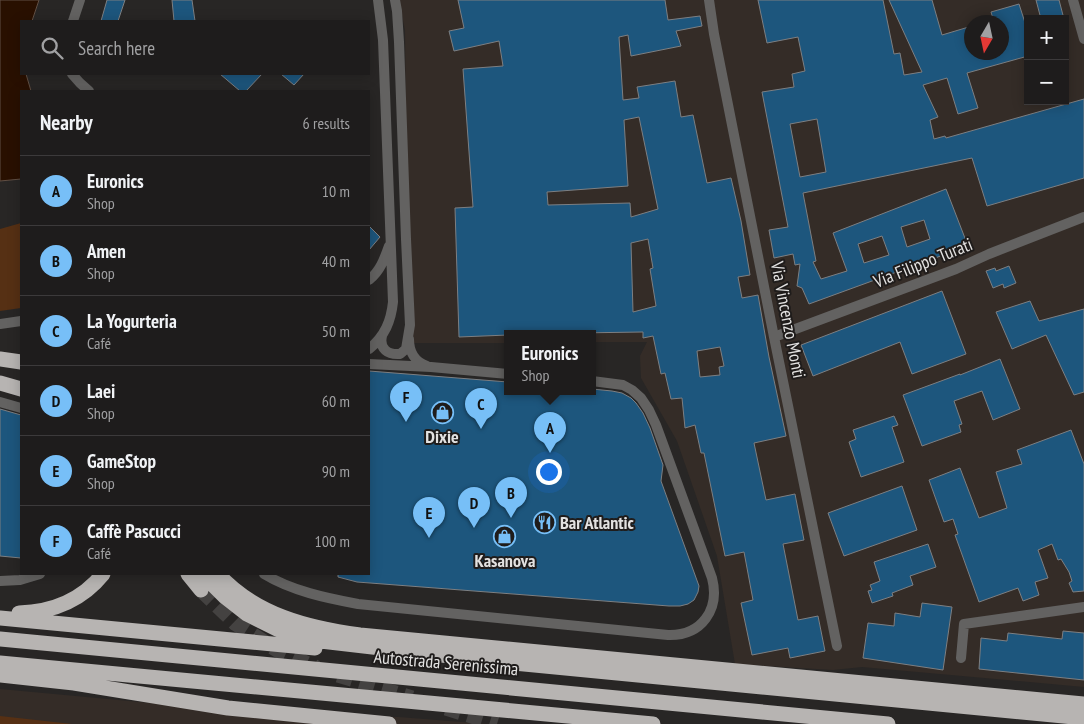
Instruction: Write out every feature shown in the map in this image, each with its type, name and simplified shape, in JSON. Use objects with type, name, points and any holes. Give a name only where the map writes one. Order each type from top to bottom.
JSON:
[{"type":"highway","points":[[0,358],[20,362]]},
{"type":"highway","points":[[0,383],[20,390]]},
{"type":"highway","points":[[0,612],[40,611],[64,604],[83,593],[102,575]]},
{"type":"highway","points":[[189,575],[200,590]]},
{"type":"highway","points":[[203,575],[224,596],[247,614],[277,629],[312,640],[493,662],[1084,718]]},
{"type":"highway","points":[[219,575],[238,593],[276,615],[330,631],[1080,704]]},
{"type":"highway","points":[[0,618],[376,654],[493,662]]},
{"type":"highway","name":"Autostrada Serenissima","points":[[0,639],[888,724]]},
{"type":"highway","points":[[0,663],[654,724]]},
{"type":"highway","points":[[0,675],[74,683],[228,708],[389,724]]},
{"type":"street","points":[[73,20],[80,0]]},
{"type":"street","points":[[370,348],[382,336],[390,322],[393,302],[383,40],[378,0]]},
{"type":"street","points":[[382,336],[381,340],[384,350],[400,354],[406,349],[410,325],[399,42],[397,11],[394,0]]},
{"type":"street","name":"Via Vincenzo Monti","points":[[709,0],[714,34],[837,646]]},
{"type":"street","points":[[1073,0],[1084,39]]},
{"type":"street","points":[[73,75],[88,90]]},
{"type":"street","name":"Via Filippo Turati","points":[[774,336],[956,269],[1084,217]]},
{"type":"street","points":[[370,279],[383,264],[391,241]]},
{"type":"street","points":[[0,324],[20,321]]},
{"type":"street","points":[[409,333],[412,355],[418,362],[431,367]]},
{"type":"street","points":[[370,364],[504,374]]},
{"type":"street","points":[[266,575],[288,586],[313,594],[358,604],[668,635],[684,634],[694,630],[708,616],[715,588],[656,425],[641,398],[632,390],[624,386],[596,381]]},
{"type":"street","points":[[0,402],[20,408]]},
{"type":"street","points":[[0,581],[20,580],[37,575]]},
{"type":"street","points":[[961,658],[964,624],[1084,607]]},
{"type":"shaded area","points":[[0,0],[39,0],[32,20],[20,20],[20,75],[26,75],[31,90],[20,90],[20,179],[0,181]]},
{"type":"shaded area","points":[[399,0],[1084,0],[1084,687],[862,667],[833,670],[735,664],[717,556],[677,441],[641,378],[640,356],[647,342],[596,342],[596,330],[504,330],[504,343],[410,343],[405,30]]},
{"type":"shaded area","points":[[20,223],[20,308],[0,311],[0,229]]},
{"type":"shaded area","points":[[0,689],[270,714],[399,717],[487,724],[0,724]]},
{"type":"shaded area","points":[[0,716],[72,724],[0,724]]},
{"type":"building","points":[[107,0],[125,0],[118,20],[101,20]]},
{"type":"building","points":[[172,0],[192,0],[195,20],[174,20]]},
{"type":"building","points":[[458,0],[665,0],[668,20],[700,16],[702,26],[676,31],[681,46],[631,56],[628,35],[619,37],[623,100],[639,98],[637,87],[675,81],[681,117],[693,115],[707,183],[731,178],[741,221],[750,275],[738,277],[742,298],[758,295],[786,436],[754,443],[766,500],[795,494],[804,540],[783,544],[798,620],[818,616],[825,651],[790,658],[788,648],[752,655],[741,603],[753,600],[744,552],[725,556],[704,453],[701,453],[695,425],[685,428],[682,398],[671,399],[665,373],[661,374],[653,336],[643,338],[643,332],[596,333],[596,330],[504,330],[504,335],[459,337],[455,208],[473,207],[463,69],[503,66],[499,41],[454,51],[449,31],[464,28]],"holes":[[[639,117],[658,209],[631,217],[630,203],[548,205],[547,192],[628,186],[624,120]],[[648,239],[653,268],[650,269],[656,306],[633,312],[631,243]],[[720,347],[724,366],[719,367],[720,375],[700,377],[697,351]]]},
{"type":"building","points":[[758,0],[883,0],[894,54],[900,53],[904,75],[922,72],[889,0],[932,0],[942,35],[964,28],[964,60],[1009,60],[1009,15],[992,15],[991,12],[1019,4],[1024,20],[1024,57],[967,73],[978,108],[958,114],[947,78],[923,85],[938,117],[930,120],[934,139],[945,136],[946,138],[1063,105],[1069,105],[1069,103],[1084,99],[1084,178],[987,206],[972,158],[803,193],[816,261],[813,262],[821,279],[847,271],[833,233],[946,189],[968,246],[809,304],[802,288],[797,286],[800,264],[795,265],[793,254],[774,258],[769,230],[788,227],[762,92],[794,87],[792,74],[805,71],[798,37],[767,43]],"holes":[[[817,119],[826,172],[800,177],[790,124]],[[924,220],[930,239],[907,247],[901,227]],[[882,236],[889,255],[864,263],[858,244]]]},
{"type":"building","points":[[1036,0],[1059,0],[1063,15],[1040,15]]},
{"type":"building","points":[[221,75],[261,75],[247,90],[239,90]]},
{"type":"building","points":[[282,75],[303,75],[294,85]]},
{"type":"building","points":[[370,227],[380,237],[370,249]]},
{"type":"building","points":[[1009,266],[1016,283],[1004,288],[1003,284],[993,288],[986,271],[995,268],[996,271]]},
{"type":"building","points":[[942,291],[966,354],[912,374],[900,342],[813,376],[801,345]]},
{"type":"building","points":[[1030,301],[1039,321],[1084,309],[1084,392],[1074,395],[1046,335],[1012,349],[996,312]]},
{"type":"building","points":[[1000,359],[1020,409],[993,420],[982,391],[954,401],[962,424],[959,425],[961,432],[922,446],[903,395]]},
{"type":"building","points":[[370,371],[504,382],[504,395],[596,395],[596,389],[622,393],[631,398],[643,413],[650,428],[663,465],[661,481],[699,586],[694,600],[688,604],[669,606],[357,582],[338,577],[338,575],[370,575]]},
{"type":"building","points":[[0,409],[20,415],[20,558],[0,556]]},
{"type":"building","points":[[894,416],[898,425],[892,427],[904,462],[861,477],[849,442],[856,439],[853,430]]},
{"type":"building","points":[[1071,430],[1084,464],[1084,591],[1073,592],[1069,583],[1072,581],[1069,572],[1061,559],[1058,560],[1052,544],[1038,550],[1048,578],[1035,582],[1039,595],[1023,601],[1018,588],[979,602],[955,535],[958,534],[953,519],[944,522],[929,480],[960,468],[979,518],[1007,508],[996,472],[1022,464],[1017,450]]},
{"type":"building","points":[[902,486],[917,530],[844,556],[828,513]]},
{"type":"building","points":[[928,544],[936,567],[910,576],[913,585],[892,593],[893,596],[872,603],[868,591],[872,590],[870,585],[880,581],[874,562]]},
{"type":"building","points":[[922,603],[952,607],[943,670],[863,658],[868,623],[894,626],[895,613],[920,617]]},
{"type":"building","points":[[1063,631],[1084,633],[1084,680],[979,669],[981,638],[1007,641],[1008,633],[1062,639]]},
{"type":"tunnel","points":[[201,590],[236,624],[277,650],[317,668]]},
{"type":"tunnel","points":[[338,675],[412,698]]},
{"type":"tunnel","points":[[446,708],[497,724]]},
{"type":"place","name":"Dixie","points":[[442,412]]},
{"type":"place","name":"Caffè Pascucci","points":[[406,422]]},
{"type":"place","name":"La Yogurteria","points":[[481,429]]},
{"type":"place","name":"Euronics","points":[[550,453]]},
{"type":"place","name":"Amen","points":[[511,518]]},
{"type":"place","name":"Bar Atlantic","points":[[544,523]]},
{"type":"place","name":"Laei","points":[[474,528]]},
{"type":"place","name":"Kasanova","points":[[505,536]]},
{"type":"place","name":"GameStop","points":[[429,538]]}]
